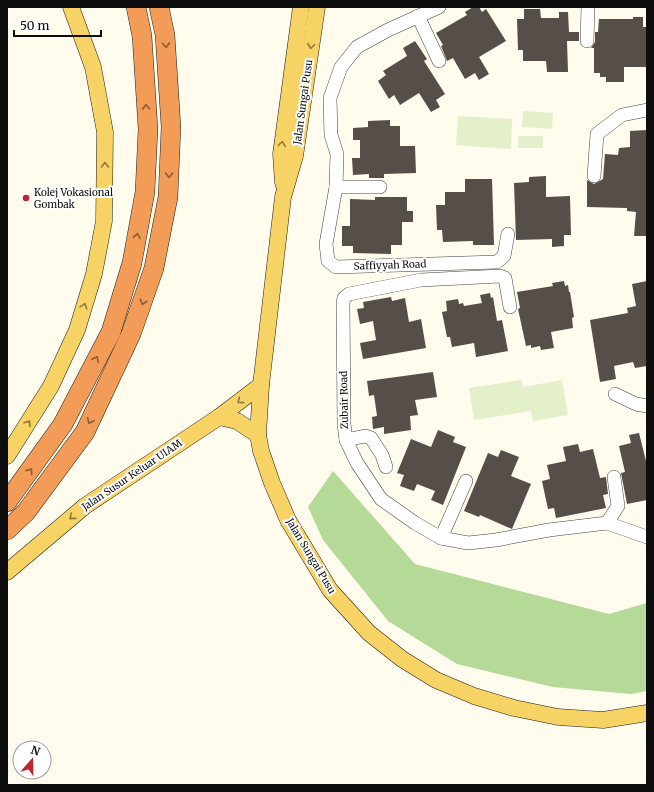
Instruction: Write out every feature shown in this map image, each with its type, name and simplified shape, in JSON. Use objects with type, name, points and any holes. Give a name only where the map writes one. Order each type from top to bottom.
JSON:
[{"type":"highway","points":[[7,502],[63,424],[111,332],[132,263],[145,192],[148,129],[142,36],[136,7]]},
{"type":"highway","points":[[7,530],[26,512],[85,432],[131,334],[154,268],[168,197],[171,127],[165,35],[159,7]]},
{"type":"main road","points":[[7,456],[52,386],[77,330],[94,274],[104,221],[105,132],[93,67],[71,7]]},
{"type":"main road","name":"Jalan Sungai Pusu","points":[[301,7],[281,154],[283,197],[261,385],[258,435],[261,451],[272,483],[288,520],[330,590],[369,633],[402,659],[436,680],[474,696],[514,708],[558,717],[603,720],[647,713]]},
{"type":"main road","name":"Jalan Sungai Pusu","points":[[283,197],[295,156],[317,7]]},
{"type":"main road","name":"Jalan Susur Keluar UIAM","points":[[7,572],[86,506],[219,416],[261,385]]},
{"type":"main road","points":[[219,416],[237,422],[258,435]]},
{"type":"street","name":"Saffiyyah Road","points":[[439,7],[357,47],[341,67],[330,98],[331,135],[337,154],[336,187],[326,244],[328,261],[336,267],[497,262],[504,256],[508,234]]},
{"type":"street","points":[[587,41],[588,7]]},
{"type":"street","points":[[418,16],[439,61]]},
{"type":"street","points":[[594,176],[597,134],[622,115],[647,110]]},
{"type":"street","points":[[336,187],[380,187]]},
{"type":"street","name":"Zubair Road","points":[[510,306],[505,278],[500,276],[421,280],[349,294],[344,298],[346,440],[357,463],[381,499],[415,523],[441,538],[468,543],[496,540],[549,530],[606,523],[647,537]]},
{"type":"street","points":[[616,394],[636,404],[647,406]]},
{"type":"street","points":[[346,440],[365,436],[371,438],[382,455],[386,467]]},
{"type":"street","points":[[606,523],[618,506],[614,477]]},
{"type":"street","points":[[441,538],[466,481]]},
{"type":"green space","points":[[523,111],[553,113],[552,129],[522,127]]},
{"type":"green space","points":[[458,116],[512,119],[511,149],[456,145]]},
{"type":"green space","points":[[518,136],[543,136],[543,148],[518,148]]},
{"type":"green space","points":[[522,380],[523,387],[562,380],[568,415],[533,421],[531,411],[474,420],[469,388]]},
{"type":"green space","points":[[333,471],[415,564],[609,614],[647,603],[647,691],[631,694],[553,687],[457,664],[388,621],[323,540],[308,507]]},
{"type":"building","points":[[473,7],[479,7],[482,12],[486,9],[506,41],[479,57],[489,74],[479,80],[475,73],[465,79],[453,58],[447,61],[441,46],[443,45],[436,33],[467,15],[465,12]]},
{"type":"building","points":[[524,9],[540,9],[541,18],[559,18],[559,12],[568,12],[569,32],[579,32],[579,41],[567,41],[568,72],[547,72],[546,61],[523,61],[523,50],[518,50],[517,19],[524,19]]},
{"type":"building","points":[[633,17],[643,17],[643,27],[647,27],[647,67],[624,67],[624,82],[606,82],[606,77],[600,77],[600,73],[594,73],[594,48],[591,48],[595,42],[595,32],[598,32],[599,19],[633,19]]},
{"type":"building","points":[[415,41],[427,59],[424,61],[445,94],[436,100],[440,107],[431,112],[419,93],[400,105],[394,95],[389,99],[378,81],[386,75],[383,71],[407,56],[403,48]]},
{"type":"building","points":[[390,120],[390,126],[400,126],[400,146],[415,146],[416,173],[384,174],[384,178],[369,178],[369,174],[353,175],[352,158],[360,158],[360,140],[353,140],[353,128],[368,127],[368,121]]},
{"type":"building","points":[[647,130],[647,236],[634,236],[636,212],[627,211],[627,208],[587,207],[587,180],[594,184],[603,179],[605,154],[618,155],[619,148],[630,147],[630,131]]},
{"type":"building","points":[[546,176],[546,197],[570,196],[571,235],[564,235],[564,246],[552,247],[552,239],[516,240],[514,183],[529,182],[529,177]]},
{"type":"building","points":[[465,179],[492,179],[494,245],[473,245],[473,241],[443,242],[442,230],[437,230],[436,205],[445,205],[445,192],[465,192]]},
{"type":"building","points":[[375,197],[407,197],[407,211],[413,211],[413,222],[402,222],[402,245],[391,245],[391,254],[353,253],[353,246],[342,246],[342,226],[350,226],[350,199],[375,200]]},
{"type":"building","points":[[564,281],[565,286],[568,285],[570,292],[574,317],[572,318],[573,328],[551,332],[554,348],[541,350],[540,346],[531,348],[531,345],[526,346],[518,309],[520,308],[517,292],[553,286],[552,283]]},
{"type":"building","points":[[647,281],[647,366],[635,368],[633,362],[614,366],[616,379],[600,382],[590,320],[628,313],[627,308],[636,306],[632,284]]},
{"type":"building","points":[[490,293],[491,298],[493,297],[497,321],[502,320],[508,351],[476,357],[474,343],[452,347],[450,337],[447,337],[442,312],[447,311],[446,301],[458,299],[459,304],[463,303],[464,306],[482,303],[480,295]]},
{"type":"building","points":[[391,297],[392,301],[405,298],[409,322],[421,319],[426,348],[363,359],[360,343],[376,340],[373,321],[360,324],[357,309],[364,308],[363,302]]},
{"type":"building","points":[[433,372],[437,397],[415,400],[418,415],[410,416],[411,430],[384,434],[384,427],[373,429],[372,417],[377,416],[374,395],[369,396],[367,381]]},
{"type":"building","points":[[438,430],[455,437],[453,442],[466,447],[443,505],[431,500],[435,491],[417,484],[414,491],[400,486],[404,475],[397,473],[411,439],[431,447]]},
{"type":"building","points":[[639,433],[647,465],[647,500],[627,504],[621,473],[625,472],[619,446],[631,443],[629,435]]},
{"type":"building","points":[[578,444],[580,452],[593,449],[600,478],[606,477],[608,494],[603,495],[606,508],[556,518],[554,508],[548,509],[542,481],[550,479],[547,465],[566,461],[563,447]]},
{"type":"building","points":[[501,450],[519,457],[511,476],[531,484],[512,529],[480,515],[479,517],[464,511],[488,453],[498,457]]},
{"type":"place","name":"Kolej Vokasional Gombak","points":[[26,198]]}]
